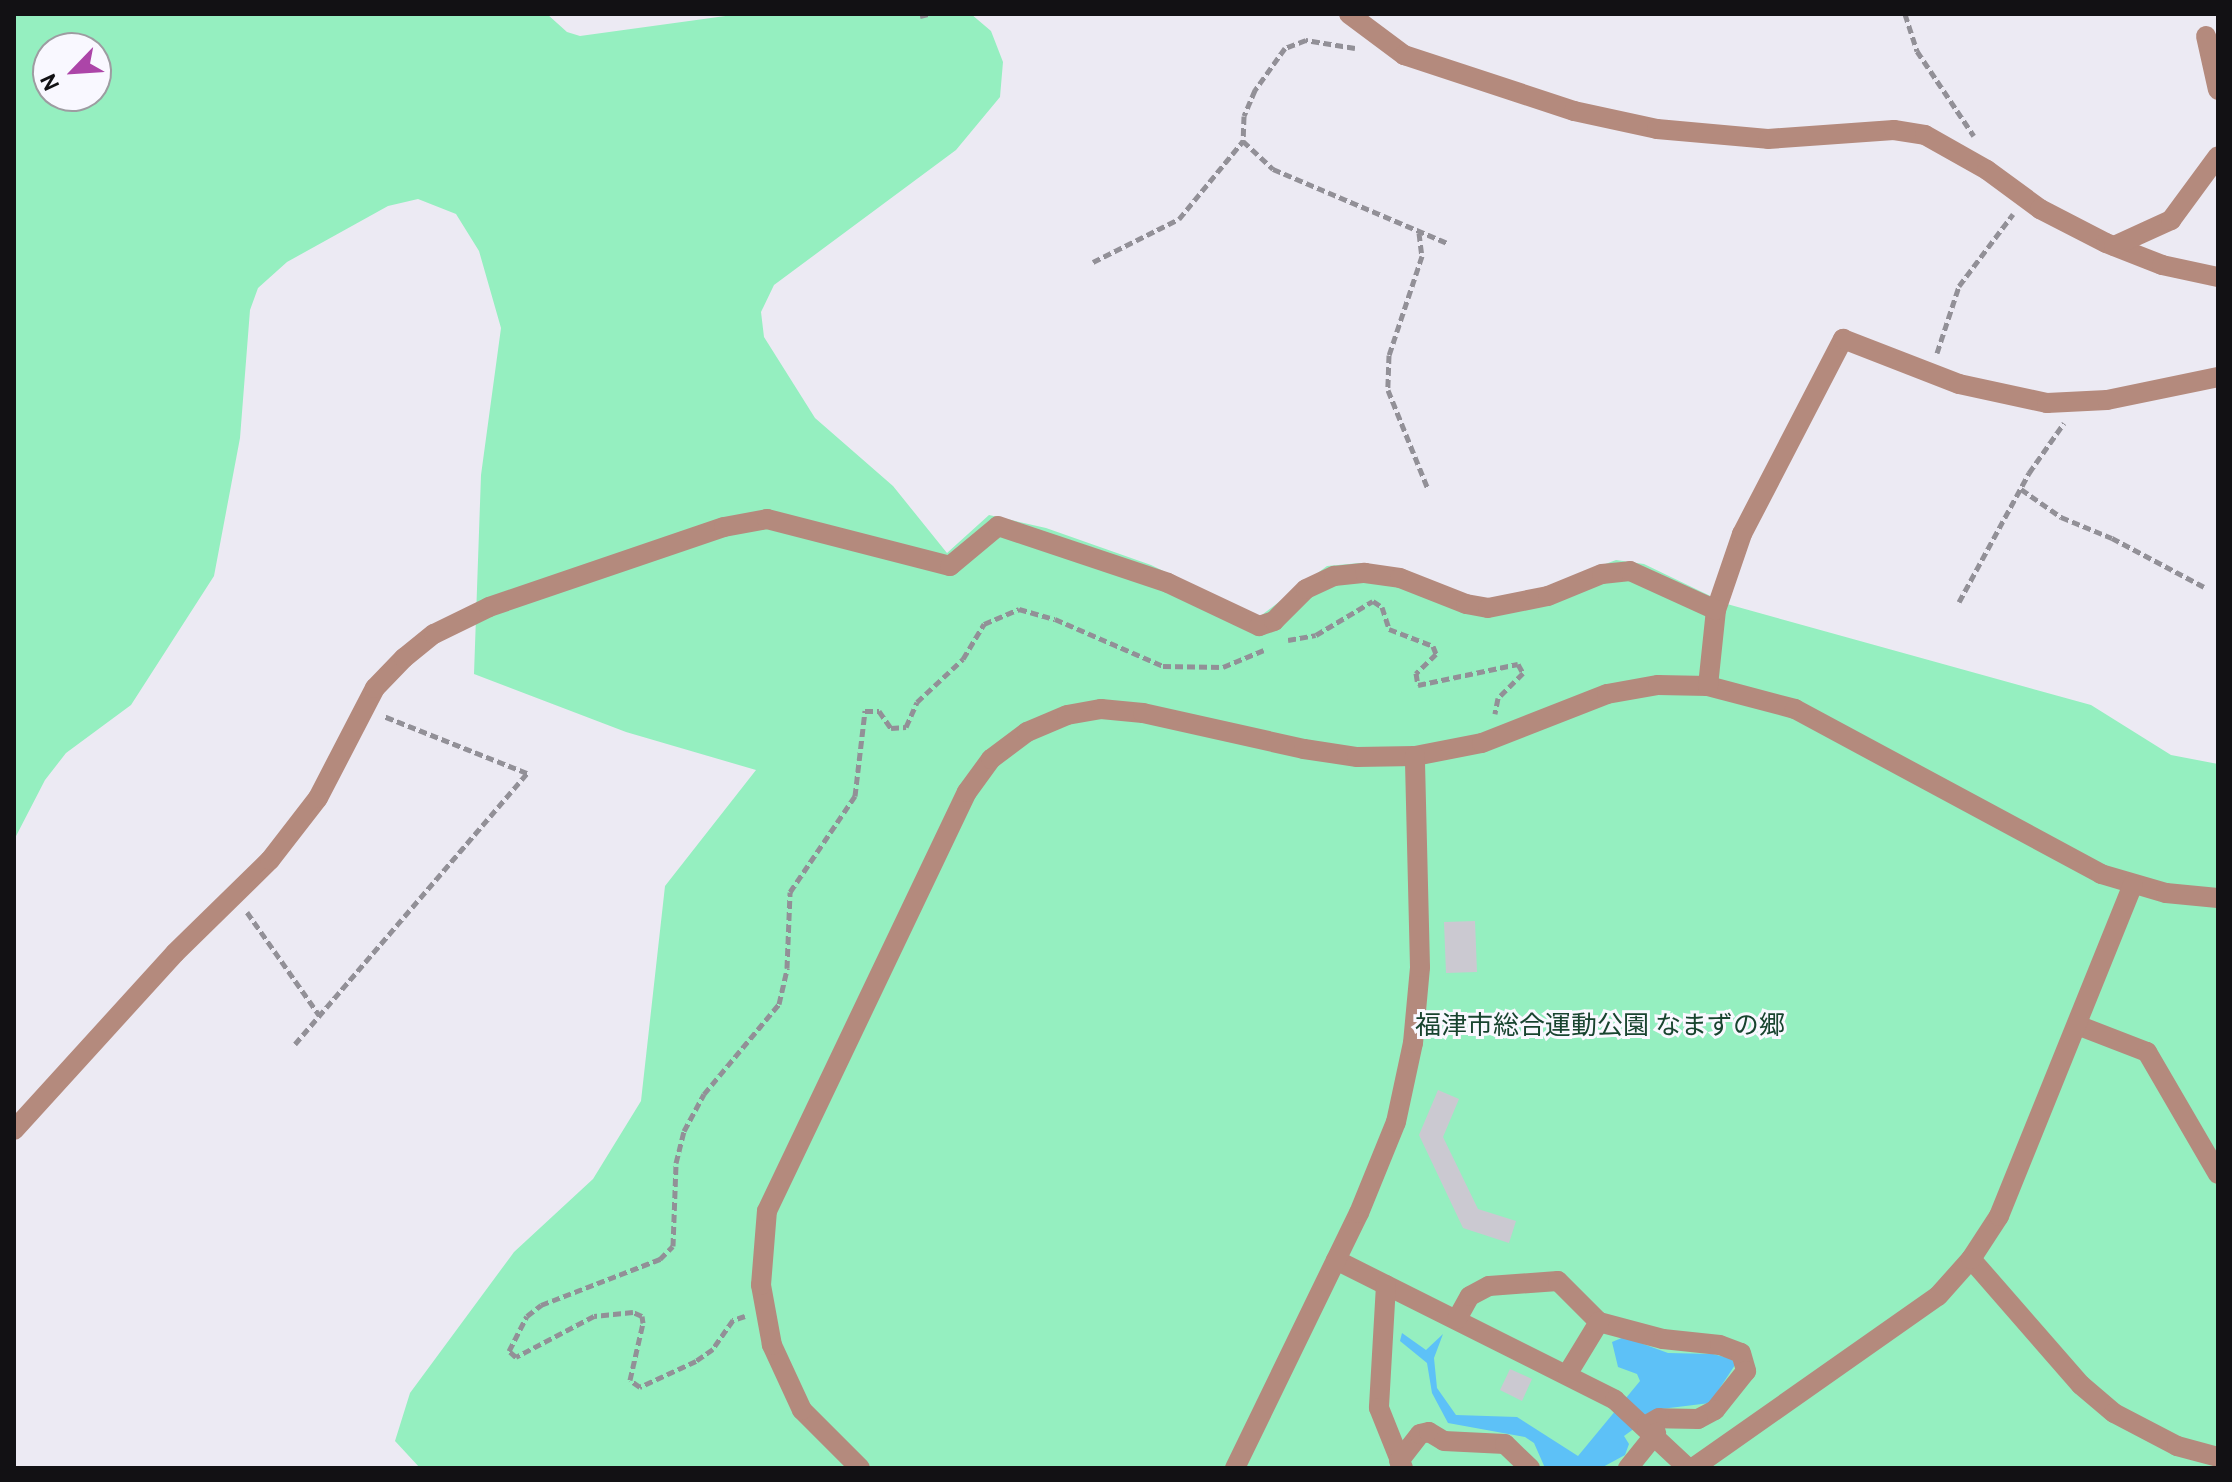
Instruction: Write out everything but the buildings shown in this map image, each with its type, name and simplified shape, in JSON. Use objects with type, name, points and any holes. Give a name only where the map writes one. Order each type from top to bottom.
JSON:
[{"type":"street","points":[[1349,14],[1404,55],[1574,111],[1657,129],[1768,139],[1894,130],[1925,135],[1987,170],[2023,198],[2114,246],[2162,265],[2218,277]]},
{"type":"street","points":[[2206,36],[2218,90]]},
{"type":"street","points":[[2114,246],[2171,220],[2218,156]]},
{"type":"street","points":[[1708,686],[1716,610],[1742,534],[1843,339],[1959,384],[2062,403],[2107,400],[2218,377]]},
{"type":"street","points":[[14,1130],[175,953],[270,860],[318,798],[375,688],[424,642],[489,607],[724,527],[767,519],[950,566],[998,526],[1168,583],[1259,626],[1274,621],[1306,589],[1334,576],[1365,573],[1400,578],[1466,604],[1488,608],[1548,596],[1602,574],[1630,571],[1716,610]]},
{"type":"street","points":[[860,1468],[802,1410],[772,1345],[761,1285],[767,1211],[967,792],[991,759],[1027,732],[1067,715],[1101,709],[1357,757],[1415,756],[1504,735],[1607,694],[1658,685],[1708,686],[1795,709],[2101,874],[2133,885],[2218,898]]},
{"type":"street","points":[[1235,1468],[1336,1260],[1396,1122],[1413,1043],[1420,967],[1415,756]]},
{"type":"street","points":[[1336,1260],[1568,1373],[1652,1429],[1690,1468],[1938,1296],[1971,1259],[1999,1216],[2133,885]]},
{"type":"street","points":[[2077,1025],[2147,1052],[2218,1174]]},
{"type":"street","points":[[1971,1259],[2081,1385],[2114,1413],[2177,1446],[2218,1457]]},
{"type":"street","points":[[1457,1319],[1476,1292],[1546,1280],[1571,1290],[1599,1322],[1663,1339],[1720,1345],[1741,1353],[1746,1371],[1715,1410],[1698,1419],[1659,1418],[1628,1468]]},
{"type":"street","points":[[1386,1285],[1378,1396],[1401,1465]]},
{"type":"street","points":[[1568,1373],[1599,1322]]},
{"type":"street","points":[[1401,1465],[1420,1434],[1429,1432],[1444,1441],[1505,1444],[1530,1468]]},
{"type":"path","points":[[920,16],[928,14]]},
{"type":"path","points":[[1905,14],[1917,51],[1983,149],[1987,170]]},
{"type":"path","points":[[1093,262],[1179,219],[1243,141],[1244,116],[1255,90],[1285,48],[1306,40],[1404,55]]},
{"type":"path","points":[[1243,141],[1273,169],[1447,243]]},
{"type":"path","points":[[1935,374],[1943,324],[1959,286],[2023,198]]},
{"type":"path","points":[[1418,232],[1422,256],[1389,355],[1388,390],[1428,489]]},
{"type":"path","points":[[1959,602],[2021,489],[2066,420],[2062,403]]},
{"type":"path","points":[[2021,489],[2061,517],[2112,538],[2204,587]]},
{"type":"path","points":[[1285,642],[1316,635],[1373,601],[1382,607],[1389,629],[1433,646],[1436,654],[1416,673],[1418,685],[1511,665],[1522,669],[1522,677],[1494,706],[1504,735]]},
{"type":"path","points":[[764,1308],[733,1320],[713,1349],[696,1361],[640,1387],[630,1380],[643,1323],[633,1312],[594,1316],[516,1357],[509,1351],[527,1316],[541,1305],[648,1264],[673,1246],[676,1163],[684,1131],[704,1094],[779,1004],[787,968],[790,892],[855,796],[865,711],[879,711],[891,728],[906,727],[917,702],[963,659],[984,624],[1019,609],[1055,619],[1163,666],[1223,667],[1270,647]]},
{"type":"path","points":[[295,1044],[527,773],[365,709]]},
{"type":"path","points":[[235,895],[319,1015]]},
{"type":"green space","name":"福津市総合運動公園 なまずの郷","points":[[14,14],[547,14],[567,32],[580,36],[740,14],[971,14],[991,31],[1003,62],[1000,97],[956,150],[774,285],[761,312],[764,337],[815,418],[893,486],[947,553],[989,515],[1046,528],[1151,565],[1259,617],[1327,566],[1360,563],[1406,570],[1459,594],[1496,600],[1537,590],[1616,560],[1644,564],[1727,604],[2091,705],[2171,755],[2218,764],[2218,1468],[420,1468],[395,1441],[410,1393],[514,1252],[593,1179],[641,1101],[665,886],[756,770],[626,732],[474,674],[481,475],[501,328],[479,251],[456,214],[418,199],[388,206],[287,262],[258,288],[250,310],[240,438],[214,576],[131,705],[66,753],[45,780],[14,840]]},
{"type":"water","points":[[1402,1333],[1426,1350],[1443,1334],[1434,1358],[1437,1388],[1456,1415],[1517,1417],[1578,1456],[1640,1381],[1637,1374],[1618,1367],[1612,1342],[1624,1337],[1668,1353],[1713,1354],[1732,1359],[1735,1365],[1710,1403],[1661,1409],[1624,1436],[1629,1444],[1625,1455],[1601,1468],[1545,1468],[1534,1443],[1525,1437],[1448,1423],[1432,1393],[1427,1363],[1400,1341]]}]
